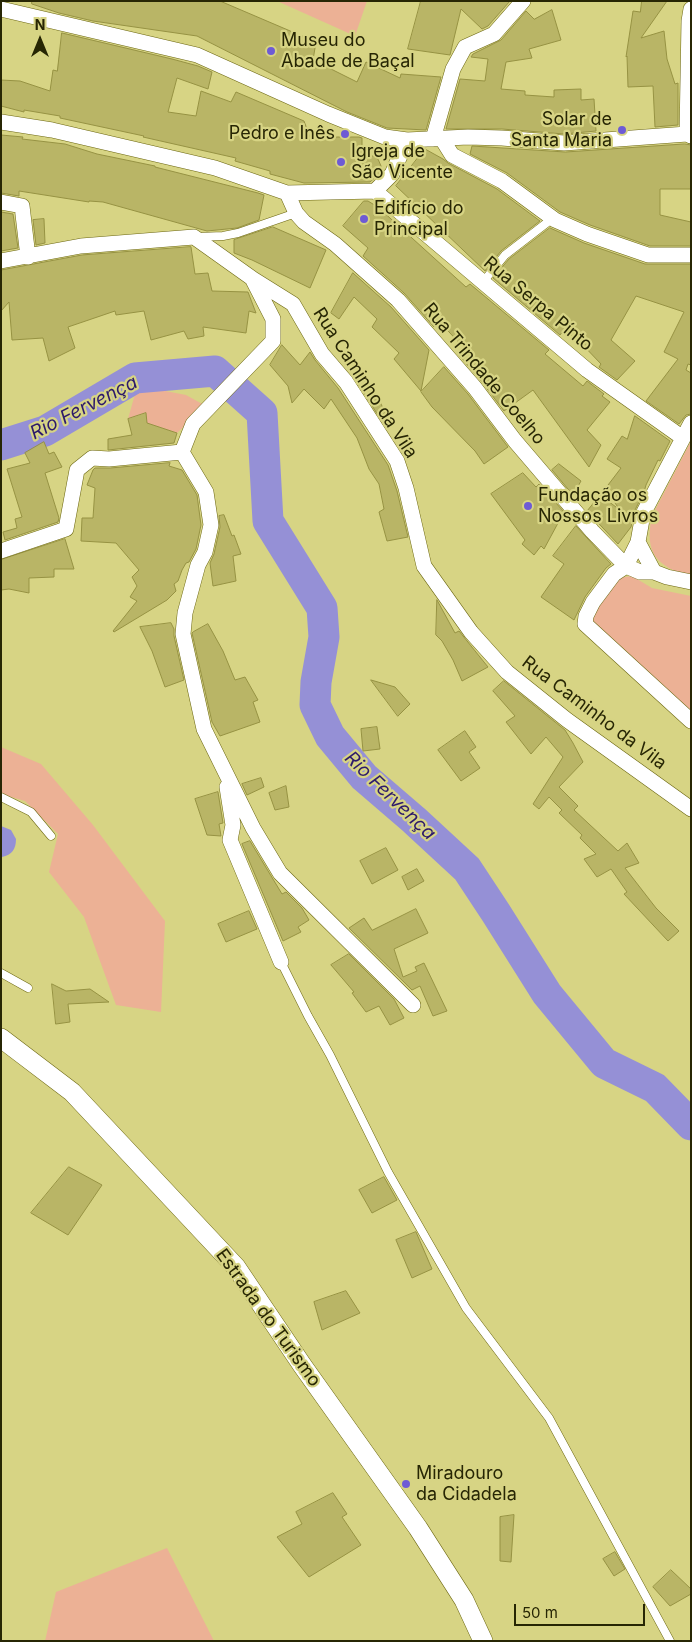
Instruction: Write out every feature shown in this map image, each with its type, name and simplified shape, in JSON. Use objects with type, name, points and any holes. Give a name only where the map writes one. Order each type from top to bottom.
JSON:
[{"type":"street","points":[[438,139],[454,69],[466,47],[494,34],[524,3]]},
{"type":"street","points":[[1,9],[197,55],[328,114],[385,137],[407,140],[468,137],[502,138],[564,143],[689,135],[689,21],[691,10]]},
{"type":"street","points":[[1,122],[52,130],[215,168],[287,192],[375,191],[392,174],[407,140]]},
{"type":"street","points":[[438,139],[452,155],[502,182],[553,218],[587,234],[648,255],[691,255]]},
{"type":"street","name":"Rua Serpa Pínto","points":[[375,191],[587,370],[683,438]]},
{"type":"street","name":"Rua Trindade Coelho","points":[[287,192],[296,213],[304,222],[334,244],[398,300],[475,388],[521,449],[592,531],[626,566]]},
{"type":"street","points":[[1,202],[22,206],[28,257]]},
{"type":"street","points":[[1,261],[81,246],[194,237]]},
{"type":"street","name":"Rua Caminho da Vila","points":[[194,237],[253,279],[293,304],[322,354],[346,382],[397,461],[406,488],[424,566],[470,632],[507,672],[567,720],[691,809]]},
{"type":"street","points":[[182,452],[193,424],[256,360],[272,341],[272,319],[253,279]]},
{"type":"street","points":[[691,424],[643,514],[638,542],[626,566],[614,574],[593,602],[586,616],[585,624],[691,721]]},
{"type":"street","points":[[1,551],[66,529],[77,470],[92,458],[109,459],[182,452]]},
{"type":"street","points":[[182,452],[206,492],[211,525],[205,552],[198,565],[185,613],[184,634],[204,729],[253,828],[280,873],[413,1004]]},
{"type":"street","points":[[638,542],[654,572]]},
{"type":"street","points":[[626,566],[640,572],[654,572],[666,577],[691,582]]},
{"type":"street","points":[[225,773],[232,825],[230,840],[281,962]]},
{"type":"street","name":"Estrada do Turismo","points":[[1,1038],[72,1092],[236,1267],[302,1365],[418,1528],[464,1600],[483,1641]]},
{"type":"lane","points":[[194,237],[222,236],[296,213]]},
{"type":"lane","points":[[483,282],[506,255],[553,218]]},
{"type":"lane","points":[[1,797],[31,812],[51,836]]},
{"type":"lane","points":[[281,962],[388,1172],[451,1282],[466,1308],[549,1418],[670,1641]]},
{"type":"lane","points":[[1,973],[28,988]]},
{"type":"shaded area","points":[[277,1],[367,1],[355,36]]},
{"type":"shaded area","points":[[155,389],[186,395],[206,406],[177,433],[147,425],[145,413],[128,419],[135,394]]},
{"type":"shaded area","points":[[691,441],[691,576],[661,563],[655,556],[652,548],[650,529],[652,516]]},
{"type":"shaded area","points":[[632,576],[652,588],[691,596],[691,715],[592,624],[595,606],[618,578]]},
{"type":"shaded area","points":[[1,747],[41,764],[93,825],[165,921],[161,1012],[116,1005],[84,917],[49,872],[58,834],[25,801],[1,794]]},
{"type":"shaded area","points":[[1,826],[11,830],[16,839],[13,851],[2,857]]},
{"type":"shaded area","points":[[167,1548],[214,1641],[45,1641],[56,1592]]},
{"type":"building","points":[[32,1],[220,1],[316,42],[313,60],[357,82],[366,62],[400,78],[401,74],[441,77],[426,130],[387,128],[347,112],[197,36],[93,21],[59,13],[32,4]]},
{"type":"building","points":[[421,1],[510,1],[488,26],[482,29],[461,9],[450,55],[408,49]]},
{"type":"building","points":[[642,1],[667,1],[641,38],[664,31],[667,59],[675,84],[678,83],[678,125],[655,127],[653,86],[628,87],[626,57],[633,11],[640,12]]},
{"type":"building","points":[[552,10],[561,40],[529,49],[532,58],[506,62],[501,89],[525,91],[525,95],[554,97],[554,90],[581,89],[581,100],[594,99],[596,131],[564,134],[502,129],[446,129],[460,79],[485,81],[488,59],[471,57],[473,54],[501,40],[526,11],[534,19]]},
{"type":"building","points":[[62,33],[172,59],[212,72],[208,89],[177,78],[168,112],[196,116],[201,91],[231,102],[236,92],[304,121],[310,137],[362,138],[362,150],[378,159],[381,166],[380,173],[370,182],[304,183],[270,174],[270,171],[235,161],[236,158],[60,118],[60,116],[24,110],[24,112],[1,106],[1,80],[20,81],[50,91],[53,70],[57,71]]},
{"type":"building","points":[[1,135],[65,144],[97,154],[155,166],[258,193],[264,195],[259,220],[237,228],[207,231],[103,202],[89,202],[19,191],[19,196],[1,193]]},
{"type":"building","points":[[691,145],[691,189],[660,189],[660,215],[691,222],[691,246],[650,246],[590,225],[560,212],[507,173],[470,154],[472,146],[565,152]]},
{"type":"building","points":[[425,149],[497,189],[540,221],[501,251],[485,271],[396,186]]},
{"type":"building","points":[[364,201],[368,201],[376,206],[374,216],[380,209],[466,287],[470,284],[549,350],[545,354],[583,386],[587,381],[604,394],[602,396],[610,402],[587,430],[601,445],[589,467],[533,390],[504,411],[457,353],[463,347],[436,318],[434,327],[404,293],[363,256],[368,248],[343,226]]},
{"type":"building","points":[[1,212],[13,214],[18,248],[1,251]]},
{"type":"building","points":[[44,219],[45,243],[36,245],[33,220]]},
{"type":"building","points":[[273,227],[326,250],[310,288],[234,253],[234,240]]},
{"type":"building","points":[[550,228],[584,243],[645,264],[691,264],[691,365],[688,364],[686,370],[691,373],[691,414],[686,415],[679,424],[646,401],[678,359],[664,352],[684,312],[636,296],[611,340],[635,361],[617,380],[599,367],[601,364],[580,342],[564,330],[560,335],[493,278],[509,259]]},
{"type":"building","points":[[191,247],[195,274],[208,273],[212,291],[248,292],[256,313],[249,311],[246,333],[203,327],[204,336],[188,339],[184,331],[151,340],[144,311],[116,315],[115,311],[68,327],[75,348],[49,361],[43,338],[12,340],[9,302],[1,311],[1,270],[82,255]]},
{"type":"building","points":[[353,273],[391,307],[429,350],[421,391],[394,359],[399,353],[372,327],[377,319],[354,297],[339,319],[331,313]]},
{"type":"building","points":[[282,345],[300,365],[310,352],[338,388],[388,465],[397,491],[408,537],[387,541],[379,512],[384,509],[379,484],[369,469],[357,438],[331,399],[324,409],[304,389],[292,403],[288,386],[270,365]]},
{"type":"building","points":[[444,367],[468,394],[508,447],[484,464],[475,451],[432,407],[421,392]]},
{"type":"building","points":[[369,380],[387,416],[381,420],[359,385]]},
{"type":"building","points":[[146,413],[147,423],[177,433],[174,443],[108,450],[108,439],[132,435],[128,419]]},
{"type":"building","points":[[635,416],[670,441],[646,485],[635,510],[631,527],[618,544],[587,511],[600,495],[620,510],[605,489],[621,468],[607,459],[622,436],[627,439]]},
{"type":"building","points":[[44,442],[49,454],[54,452],[62,467],[45,473],[59,518],[58,522],[5,540],[3,532],[17,528],[15,519],[22,517],[7,469],[30,463],[25,453]]},
{"type":"building","points":[[170,463],[169,466],[182,470],[197,495],[201,525],[196,549],[182,570],[178,581],[174,584],[176,591],[167,600],[114,632],[137,601],[130,597],[137,586],[132,577],[139,570],[116,543],[81,541],[82,518],[93,518],[95,488],[87,485],[95,468]]},
{"type":"building","points":[[559,464],[581,481],[573,495],[552,470]]},
{"type":"building","name":"Fundação os Nossos Livros","points":[[523,473],[536,487],[539,484],[564,512],[544,549],[541,546],[534,555],[522,544],[525,540],[491,494]]},
{"type":"building","points":[[224,515],[241,554],[233,556],[236,581],[213,586],[210,563],[220,527],[219,516]]},
{"type":"building","points":[[576,526],[611,564],[585,597],[574,620],[541,597],[564,564],[553,556]]},
{"type":"building","points":[[65,539],[74,569],[54,569],[54,577],[29,578],[29,593],[9,589],[1,590],[1,560]]},
{"type":"building","points":[[437,600],[455,633],[459,631],[488,667],[462,681],[453,660],[442,641],[436,635]]},
{"type":"building","points":[[171,623],[174,629],[184,680],[165,687],[152,651],[140,627]]},
{"type":"building","points":[[208,624],[223,651],[235,680],[245,677],[258,700],[253,702],[260,722],[220,736],[212,722],[192,633]]},
{"type":"building","points":[[371,680],[395,687],[410,704],[398,716]]},
{"type":"building","points":[[504,681],[565,730],[583,762],[559,787],[578,806],[574,810],[618,851],[627,843],[639,863],[625,868],[656,908],[679,931],[668,941],[624,894],[627,892],[611,869],[597,877],[584,859],[596,854],[580,838],[582,835],[559,813],[562,810],[549,797],[539,809],[533,804],[563,757],[546,737],[531,754],[506,722],[515,716],[493,691]]},
{"type":"building","points":[[377,727],[380,749],[363,751],[361,729]]},
{"type":"building","points":[[465,731],[476,747],[469,752],[480,768],[461,781],[438,750]]},
{"type":"building","points":[[261,778],[264,787],[247,795],[242,784]]},
{"type":"building","points":[[286,786],[289,807],[275,810],[269,793]]},
{"type":"building","points":[[218,792],[223,823],[219,824],[221,836],[207,835],[195,799]]},
{"type":"building","points":[[250,841],[282,894],[286,892],[302,908],[309,920],[298,927],[301,932],[283,941],[242,844]]},
{"type":"building","points":[[386,848],[398,870],[372,884],[360,861]]},
{"type":"building","points":[[417,869],[424,881],[408,890],[402,877]]},
{"type":"building","points":[[416,909],[428,933],[394,949],[403,977],[417,971],[415,967],[424,963],[447,1011],[433,1016],[420,986],[412,990],[349,928],[364,918],[372,930]]},
{"type":"building","points":[[249,911],[257,929],[226,942],[218,924]]},
{"type":"building","points":[[349,954],[394,999],[404,1018],[390,1025],[379,1006],[366,1012],[352,993],[354,992],[331,965]]},
{"type":"building","points":[[52,984],[66,991],[90,989],[109,1002],[68,1004],[70,1022],[56,1024]]},
{"type":"building","points":[[69,1167],[102,1185],[68,1235],[31,1213]]},
{"type":"building","points":[[384,1177],[397,1200],[372,1213],[359,1190]]},
{"type":"building","points":[[416,1232],[432,1269],[412,1278],[396,1240]]},
{"type":"building","points":[[346,1291],[360,1313],[322,1330],[314,1302]]},
{"type":"building","points":[[333,1493],[347,1514],[342,1517],[361,1545],[309,1577],[277,1537],[302,1524],[296,1512]]},
{"type":"building","points":[[514,1515],[511,1562],[500,1561],[500,1517]]},
{"type":"building","points":[[615,1552],[625,1569],[614,1576],[603,1559]]},
{"type":"building","points":[[671,1570],[691,1589],[691,1594],[670,1606],[653,1587]]},
{"type":"waterway","name":"Rio Fervença","points":[[1,445],[45,431],[135,378],[215,371],[262,413],[268,521],[322,608],[324,637],[316,682],[315,705],[330,736],[364,777],[467,869],[547,994],[604,1063],[655,1088],[691,1125]]},
{"type":"place","name":"Museu do Abade de Baçal","points":[[271,51]]},
{"type":"place","name":"Solar de Santa Maria","points":[[622,130]]},
{"type":"place","name":"Pedro e Inês","points":[[345,134]]},
{"type":"place","name":"Igreja de São Vicente","points":[[341,162]]},
{"type":"place","name":"Edifício do Principal","points":[[364,219]]},
{"type":"place","name":"Fundação os Nossos Livros","points":[[528,506]]},
{"type":"place","name":"Miradouro da Cidadela","points":[[406,1484]]}]
